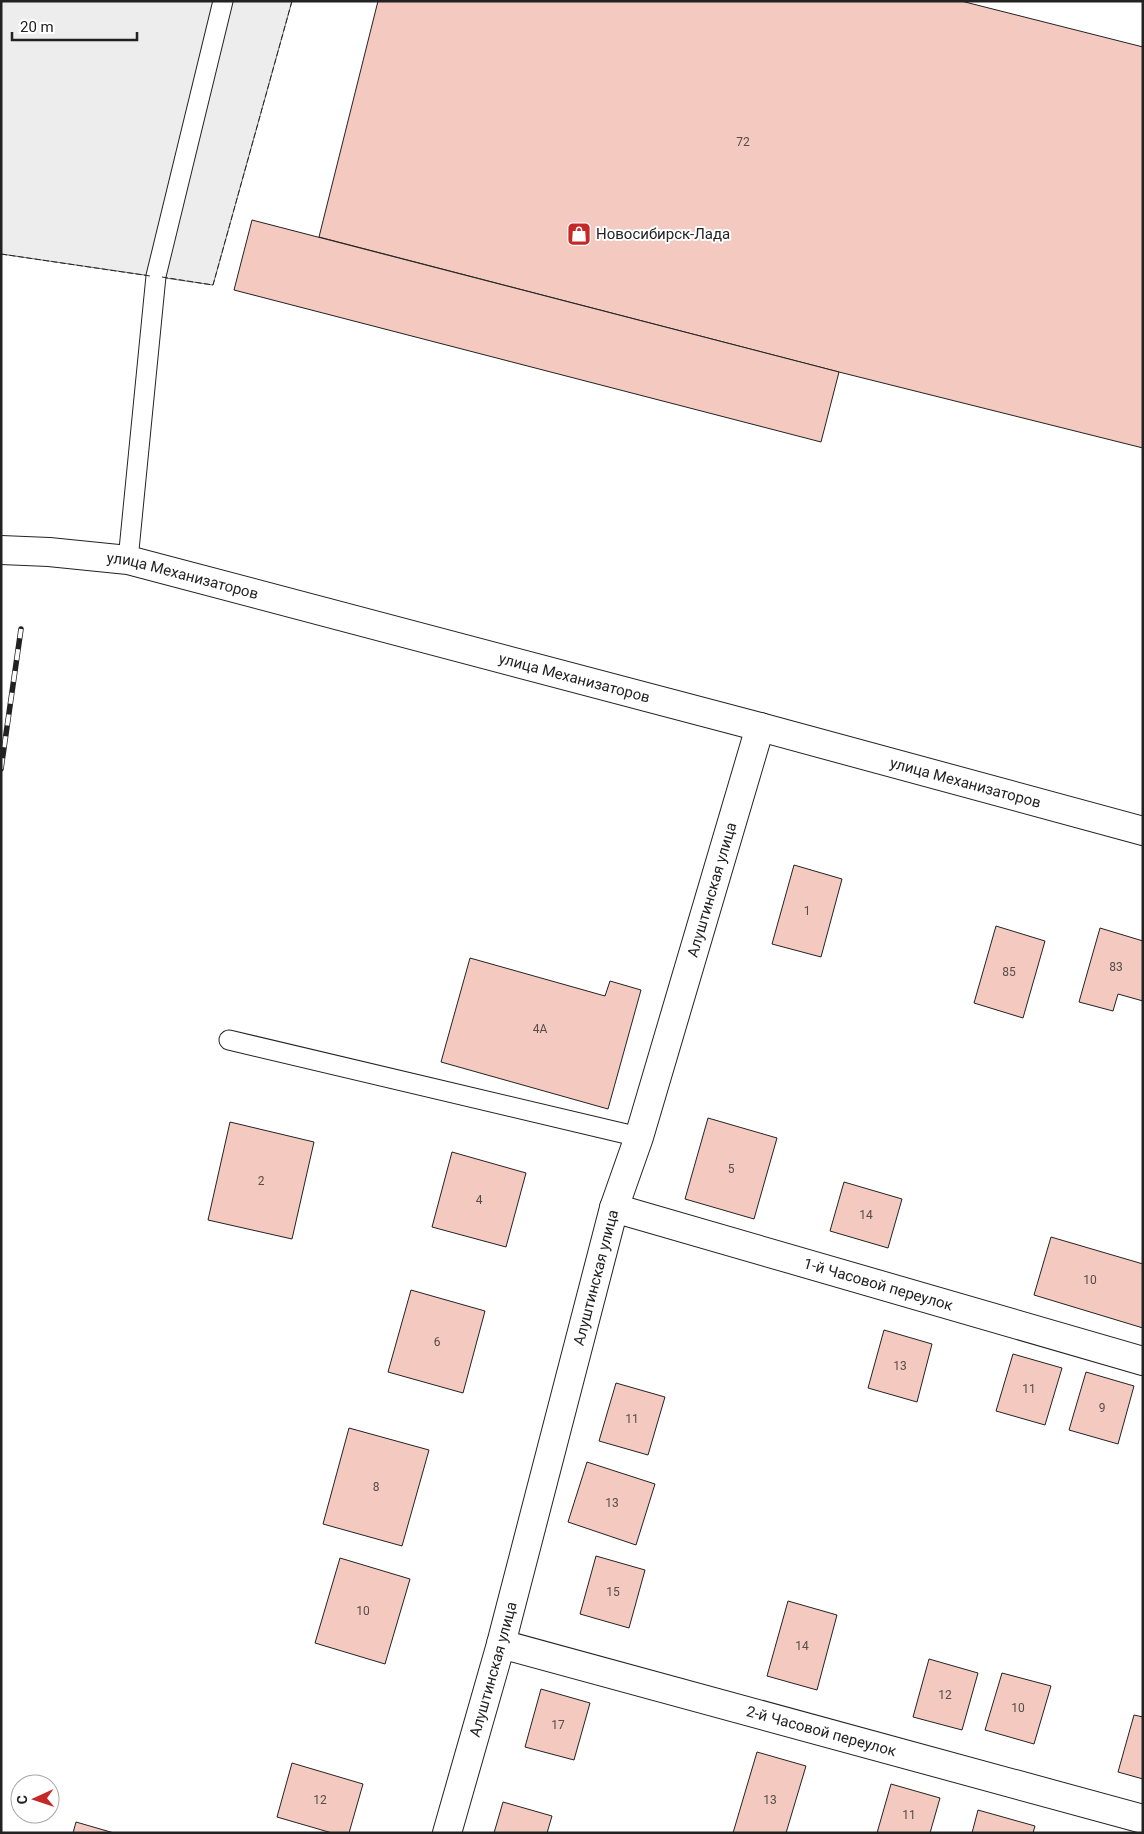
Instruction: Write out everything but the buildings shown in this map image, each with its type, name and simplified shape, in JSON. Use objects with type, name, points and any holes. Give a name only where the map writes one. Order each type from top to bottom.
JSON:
[{"type":"street","name":"улица Механизаторов","points":[[1,550],[49,552],[128,560],[760,726],[1143,831]]},
{"type":"street","name":"Алуштинская улица","points":[[447,1833],[501,1644],[614,1208],[639,1137],[760,726]]},
{"type":"street","name":"1-й Часовой переулок","points":[[614,1208],[1143,1361]]},
{"type":"street","name":"2-й Часовой переулок","points":[[501,1644],[1143,1819]]},
{"type":"lane","points":[[128,560],[156,276],[223,1]]},
{"type":"lane","points":[[230,1040],[639,1137]]},
{"type":"shaded area","points":[[1,1],[292,1],[213,285],[1,254]]},
{"type":"railway","points":[[1,769],[21,629]]},
{"type":"fence","points":[[162,277],[213,285],[292,1]]},
{"type":"fence","points":[[1,254],[150,276]]},
{"type":"place","name":"Новосибирск-Лада","points":[[579,234]]}]
